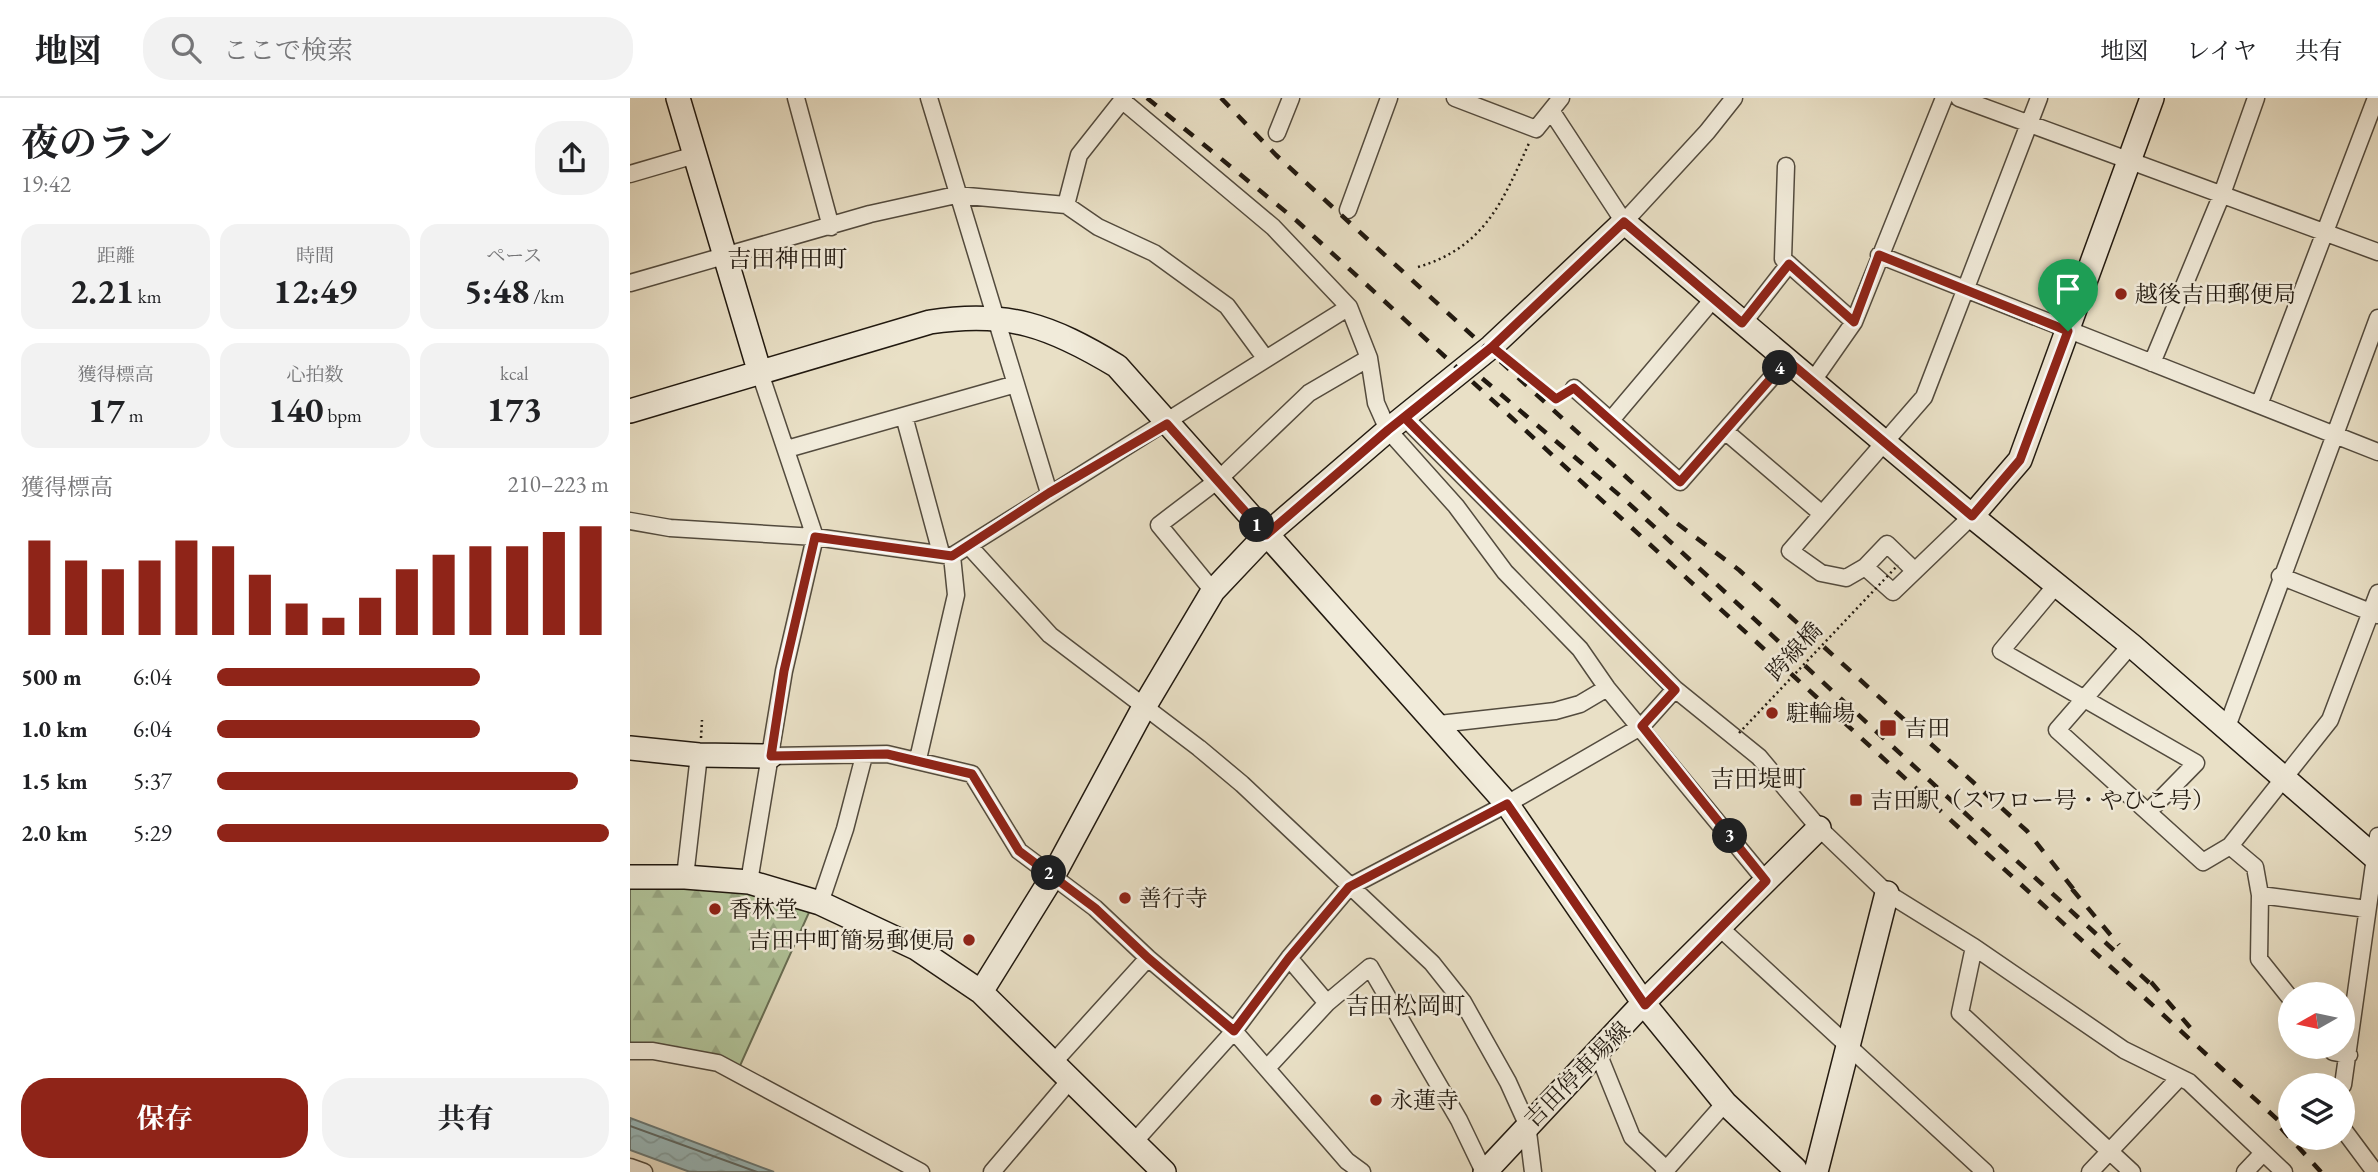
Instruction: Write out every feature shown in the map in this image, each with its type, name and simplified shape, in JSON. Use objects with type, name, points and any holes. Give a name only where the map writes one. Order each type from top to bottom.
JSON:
[{"type":"street","points":[[678,98],[759,370],[815,537],[784,671],[749,882]]},
{"type":"street","points":[[796,98],[831,227]]},
{"type":"street","points":[[929,98],[956,195],[998,319],[1049,493]]},
{"type":"street","points":[[1277,133],[1291,98]]},
{"type":"street","points":[[1349,210],[1389,98]]},
{"type":"street","points":[[1455,98],[1535,129],[1557,105],[1624,222],[1884,443],[2131,645],[2283,776],[2377,851],[2356,998]]},
{"type":"street","points":[[981,992],[1053,876],[1144,707],[1213,591],[1266,535],[1492,347],[1624,222],[1707,132],[1734,98]]},
{"type":"street","points":[[1812,382],[1854,322],[1944,98]]},
{"type":"street","points":[[1959,98],[2378,252]]},
{"type":"street","points":[[1915,571],[1887,544],[1865,567],[1846,578],[1821,573],[1790,551],[1924,397],[2039,98]]},
{"type":"street","points":[[1865,567],[1893,592],[1972,516],[2020,460],[2152,98]]},
{"type":"street","points":[[2152,363],[2221,194],[2256,98]]},
{"type":"street","points":[[2259,405],[2376,98]]},
{"type":"street","points":[[1066,205],[1079,155],[1124,99],[1273,227],[1349,307],[1369,358],[1376,403],[1675,690],[1759,757],[1819,828],[1886,893],[1974,947],[2124,1050],[2189,1082],[2284,1172]]},
{"type":"street","points":[[630,174],[695,155]]},
{"type":"street","points":[[1786,166],[1783,259],[1854,322]]},
{"type":"street","points":[[630,283],[870,214],[956,195],[1066,205],[1098,227],[1154,253],[1227,306],[1266,359]]},
{"type":"street","points":[[1879,255],[2336,438],[2378,452]]},
{"type":"street","points":[[1742,323],[1789,264]]},
{"type":"street","points":[[1611,421],[1714,298]]},
{"type":"street","points":[[630,520],[670,528],[815,537],[946,554],[969,547],[1049,493],[1167,424],[1349,307]]},
{"type":"street","points":[[630,411],[759,370],[930,322],[965,317],[1043,326],[1117,366],[1266,535],[1315,585],[1439,724],[1507,804],[1645,1005],[1725,1103],[1806,1170],[1850,1044],[1886,893]]},
{"type":"street","points":[[2227,727],[2280,576],[2336,438],[2378,318]]},
{"type":"street","points":[[1213,591],[1159,525],[1218,480],[1309,393],[1369,358]]},
{"type":"street","points":[[1574,388],[1680,482],[1787,360]]},
{"type":"street","points":[[786,449],[1016,384]]},
{"type":"street","points":[[904,416],[956,595],[918,759]]},
{"type":"street","points":[[1397,424],[1505,572],[1580,649],[1607,688],[1642,726],[1766,881]]},
{"type":"street","points":[[1725,431],[1822,514]]},
{"type":"street","points":[[969,547],[1050,635],[1242,784],[1432,963],[1463,1002],[1508,1082],[1527,1124],[1533,1172]]},
{"type":"street","points":[[2280,576],[2375,614]]},
{"type":"street","points":[[2057,584],[2001,650],[2196,763],[2148,812]]},
{"type":"street","points":[[2131,645],[2086,700],[2057,730],[2203,862],[2230,846],[2330,720],[2375,614],[2378,593]]},
{"type":"street","points":[[1439,724],[1555,711],[1580,704],[1607,688]]},
{"type":"street","points":[[1135,1141],[1234,1031],[1289,958],[1349,887],[1507,804],[1642,726],[1675,690]]},
{"type":"street","points":[[630,748],[699,755],[887,754],[918,759],[972,774],[1019,851],[1095,908],[1148,958],[1234,1031],[1267,1068],[1342,1166],[1362,1172]]},
{"type":"street","points":[[685,877],[699,755]]},
{"type":"street","points":[[820,903],[845,829],[864,756]]},
{"type":"street","name":"吉田停車場線","points":[[1484,1172],[1527,1124],[1819,828]]},
{"type":"street","points":[[2230,846],[2255,867],[2260,895],[2259,959],[2278,983]]},
{"type":"street","points":[[630,877],[685,877],[749,882],[820,903],[916,948],[981,992],[1164,1172]]},
{"type":"street","points":[[2260,895],[2367,909]]},
{"type":"street","points":[[1720,928],[1850,1044],[1985,1172]]},
{"type":"street","points":[[1974,947],[1960,1013],[2132,1172]]},
{"type":"street","points":[[992,1172],[1062,1071],[1148,958]]},
{"type":"street","points":[[1289,958],[1327,1003]]},
{"type":"street","points":[[1267,1068],[1327,1003],[1370,967],[1452,1108],[1484,1172]]},
{"type":"street","points":[[630,1051],[653,1051],[718,1063],[921,1172]]},
{"type":"street","points":[[1598,1053],[1632,1137],[1665,1171],[1725,1103]]},
{"type":"street","points":[[2090,1172],[2179,1078]]},
{"type":"street","points":[[2355,1145],[2375,1172]]},
{"type":"street","points":[[2245,1172],[2263,1153]]},
{"type":"street","points":[[630,1167],[644,1172]]},
{"type":"path","points":[[1418,267],[1481,233],[1504,199],[1535,129]]},
{"type":"path","points":[[1492,347],[1556,399],[1574,388]]},
{"type":"path","name":"跨線橋","points":[[1739,733],[1898,565]]},
{"type":"green space","points":[[630,884],[747,890],[811,908],[739,1068],[711,1056],[630,1058]]},
{"type":"water","points":[[630,1118],[774,1172],[690,1172],[630,1150]]},
{"type":"railway","points":[[1147,98],[1297,221],[2278,1120]]},
{"type":"railway","points":[[1221,98],[1276,155],[1674,521],[1739,570],[2027,831],[2079,896]]},
{"type":"railway","points":[[1464,363],[1624,499],[2157,990]]},
{"type":"railway","points":[[2072,889],[2119,945]]},
{"type":"railway","points":[[2151,982],[2194,1032]]},
{"type":"railway","points":[[2301,1150],[2321,1172]]},
{"type":"place","name":"越後吉田郵便局","points":[[2121,294]]},
{"type":"place","name":"駐輪場","points":[[1772,713]]},
{"type":"place","name":"吉田","points":[[1888,728]]},
{"type":"place","name":"吉田駅（スワロー号・やひこ号）","points":[[1856,800]]},
{"type":"place","name":"善行寺","points":[[1125,898]]},
{"type":"place","name":"香林堂","points":[[715,909]]},
{"type":"place","name":"吉田中町簡易郵便局","points":[[969,940]]},
{"type":"place","name":"永蓮寺","points":[[1376,1100]]},
{"type":"district","name":"吉田神田町","points":[[787,259]]},
{"type":"district","name":"吉田堤町","points":[[1758,779]]},
{"type":"district","name":"吉田松岡町","points":[[1405,1006]]},
{"type":"route","points":[[2068,331],[1879,255],[1854,322],[1789,264],[1742,323],[1624,222],[1492,347],[1466,365],[1266,535],[1167,424],[1049,493],[952,556],[815,537],[784,671],[771,756],[887,754],[918,759],[972,774],[1019,851],[1095,908],[1148,958],[1234,1031],[1289,958],[1349,887],[1507,804],[1645,1005],[1649,997],[1766,881],[1642,726],[1675,690],[1405,418],[1466,365],[1488,350],[1492,347],[1556,399],[1574,388],[1680,482],[1787,360],[1972,516],[2020,460],[2068,331]]}]
